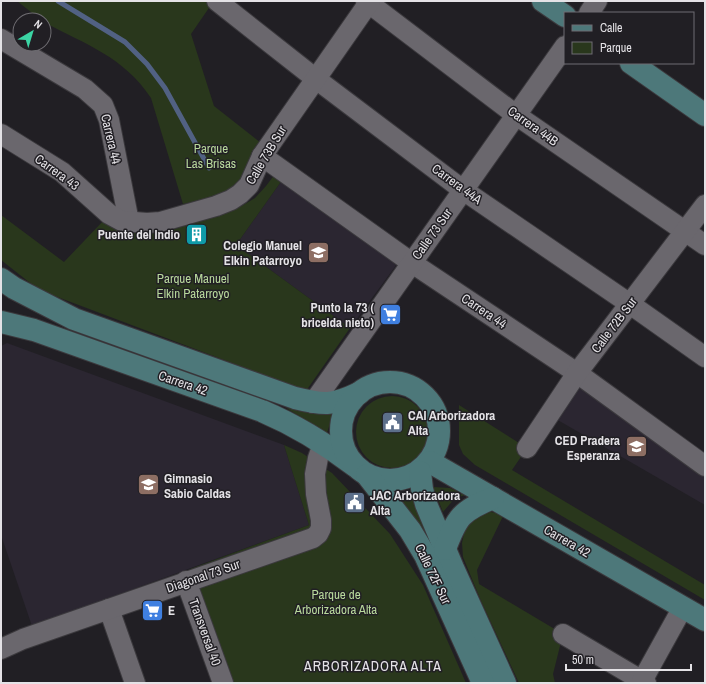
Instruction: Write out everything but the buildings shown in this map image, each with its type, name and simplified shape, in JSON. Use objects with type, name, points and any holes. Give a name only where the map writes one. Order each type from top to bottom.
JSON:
[{"type":"street","name":"Carrera 44A","points":[[217,1],[316,79],[463,190],[705,357]]},
{"type":"street","points":[[543,1],[564,15]]},
{"type":"street","points":[[590,12],[597,1]]},
{"type":"street","name":"Calle 73B Sur","points":[[109,214],[122,221],[147,223],[160,222],[231,200],[240,194],[249,185],[262,156],[368,2]]},
{"type":"street","name":"Carrera 44B","points":[[368,2],[516,115],[705,245]]},
{"type":"street","name":"Carrera 44","points":[[1,39],[85,89],[103,105],[109,120],[129,222]]},
{"type":"street","name":"Calle 73 Sur","points":[[313,403],[564,47]]},
{"type":"street","points":[[633,64],[705,114]]},
{"type":"street","name":"Carrera 43","points":[[1,134],[70,178],[109,214]]},
{"type":"street","name":"Carrera 44","points":[[262,156],[412,263],[577,373],[705,466]]},
{"type":"street","name":"Calle 72B Sur","points":[[527,448],[577,373],[705,205]]},
{"type":"street","points":[[1,322],[10,318],[19,307],[18,295],[7,283]]},
{"type":"street","name":"Carrera 42","points":[[7,283],[54,310],[91,326],[277,393],[313,403],[333,403],[342,401],[359,393]]},
{"type":"street","name":"Carrera 42","points":[[1,322],[34,330],[275,416],[323,444],[361,470]]},
{"type":"street","points":[[387,382],[402,383],[417,389],[428,400],[436,413],[440,428],[439,443],[425,467],[409,478],[395,481],[380,480],[361,470],[347,456],[342,443],[340,429],[343,415],[349,403],[359,393],[372,385],[387,382]]},
{"type":"street","name":"Diagonal 73 Sur","points":[[1,649],[23,639],[186,581],[313,538],[318,534],[321,528],[316,494],[315,474],[318,458],[323,444]]},
{"type":"street","name":"Carrera 42","points":[[425,467],[493,498],[705,620]]},
{"type":"street","name":"Calle 72F Sur","points":[[425,467],[423,496],[445,550],[505,683]]},
{"type":"street","name":"Calle 72F Sur","points":[[361,470],[410,530],[425,555],[483,683]]},
{"type":"street","points":[[445,550],[457,521],[466,511],[493,498]]},
{"type":"street","name":"Transversal 40","points":[[186,581],[223,683]]},
{"type":"street","points":[[563,634],[644,682],[683,607]]},
{"type":"street","points":[[109,609],[135,683]]},
{"type":"shaded area","name":"Colegio Manuel Elkin Patarroyo","points":[[285,176],[400,260],[350,328],[236,245]]},
{"type":"shaded area","name":"Gimnasio Sabio Caldas","points":[[7,343],[284,445],[309,525],[32,626],[1,535],[1,346]]},
{"type":"shaded area","name":"CED Pradera Esperanza","points":[[580,381],[705,476],[705,505],[556,419]]},
{"type":"green space","name":"Parque Las Brisas","points":[[17,1],[206,1],[211,5],[191,34],[214,106],[261,143],[252,167],[232,190],[217,196],[183,204],[151,98],[140,84],[128,72],[103,53],[52,26],[52,12],[31,12]]},
{"type":"green space","name":"Parque Manuel Elkin Patarroyo","points":[[278,170],[285,176],[236,245],[350,328],[306,391],[39,290],[1,260],[1,215],[64,262],[105,219],[125,230],[144,235],[172,230],[240,207],[255,198]]},
{"type":"green space","points":[[385,396],[399,396],[406,398],[418,406],[426,418],[428,432],[426,446],[418,458],[406,466],[399,468],[385,468],[378,466],[366,458],[358,446],[356,439],[356,425],[358,418],[366,406],[378,398]]},
{"type":"green space","points":[[459,405],[527,448],[512,470],[705,585],[705,600],[475,465],[463,454],[459,445]]},
{"type":"green space","points":[[286,408],[333,414],[327,433]]},
{"type":"green space","name":"Parque de Arborizadora Alta","points":[[284,445],[302,453],[332,473],[390,534],[423,585],[466,683],[232,683],[190,569],[309,525]]},
{"type":"green space","points":[[433,487],[450,488],[466,495],[455,498],[443,512]]},
{"type":"green space","points":[[412,491],[432,545],[421,528],[396,497]]},
{"type":"green space","points":[[490,512],[504,514],[477,570],[479,584],[563,634],[553,674],[555,683],[519,683],[481,601],[463,557],[462,543],[465,529],[476,516]]},
{"type":"waterway","points":[[58,1],[125,42],[147,64],[165,88],[209,168]]},
{"type":"place","name":"Puente del Indio","points":[[196,234]]},
{"type":"place","name":"Colegio Manuel Elkin Patarroyo","points":[[318,252]]},
{"type":"place","name":"Punto la 73 ( bricelda nieto)","points":[[390,314]]},
{"type":"place","name":"CAI Arborizadora Alta","points":[[392,422]]},
{"type":"place","name":"CED Pradera Esperanza","points":[[636,447]]},
{"type":"place","name":"Gimnasio Sabio Caldas","points":[[149,485]]},
{"type":"place","name":"JAC Arborizadora Alta","points":[[355,502]]},
{"type":"place","name":"E","points":[[153,610]]},
{"type":"district","name":"ARBORIZADORA ALTA","points":[[373,666]]}]
